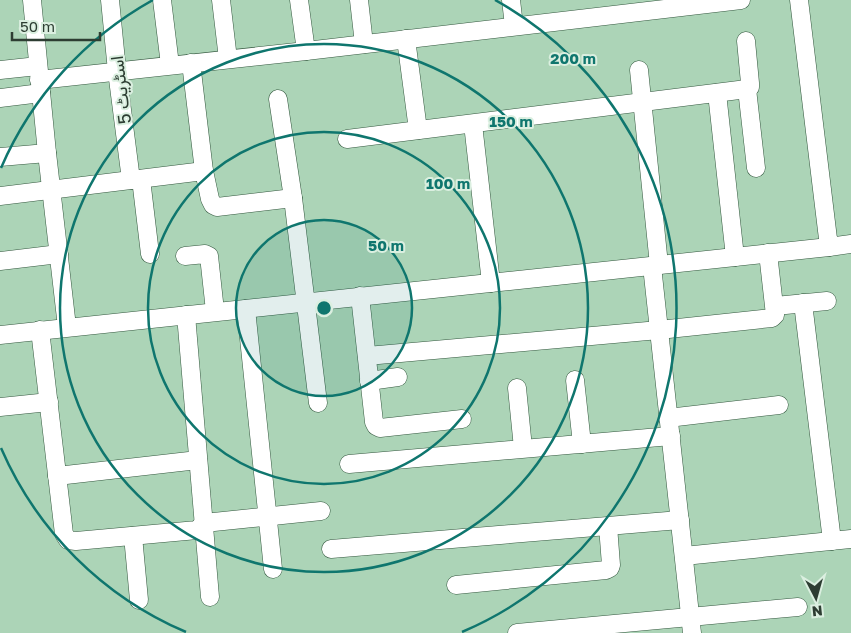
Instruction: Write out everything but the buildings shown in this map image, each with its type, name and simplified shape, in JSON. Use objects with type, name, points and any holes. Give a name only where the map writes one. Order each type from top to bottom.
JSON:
[{"type":"street","points":[[32,0],[39,80],[67,327]]},
{"type":"street","name":"اسٹریٹ 5","points":[[110,0],[117,71],[150,254]]},
{"type":"street","points":[[162,0],[170,65]]},
{"type":"street","points":[[221,0],[228,59]]},
{"type":"street","points":[[299,0],[306,51]]},
{"type":"street","points":[[359,0],[364,44]]},
{"type":"street","points":[[512,0],[514,26]]},
{"type":"street","points":[[0,98],[39,80],[741,0]]},
{"type":"street","points":[[799,0],[829,247]]},
{"type":"street","points":[[406,39],[418,130]]},
{"type":"street","points":[[746,41],[750,83],[750,87],[747,89],[756,168]]},
{"type":"street","points":[[191,63],[204,171],[210,199],[213,204],[217,207],[294,198]]},
{"type":"street","points":[[0,70],[39,80]]},
{"type":"street","points":[[639,70],[659,330],[691,625]]},
{"type":"street","points":[[347,139],[747,89]]},
{"type":"street","points":[[717,93],[735,257]]},
{"type":"street","points":[[278,100],[294,198],[318,403]]},
{"type":"street","points":[[473,124],[490,282]]},
{"type":"street","points":[[0,157],[47,153]]},
{"type":"street","points":[[0,196],[204,171]]},
{"type":"street","points":[[0,335],[851,244]]},
{"type":"street","points":[[367,356],[772,318],[775,315],[775,306],[768,253]]},
{"type":"street","points":[[0,261],[59,254]]},
{"type":"street","points":[[185,256],[205,254],[209,256],[215,312]]},
{"type":"street","points":[[360,296],[376,426],[380,428],[462,419]]},
{"type":"street","points":[[775,306],[828,301]]},
{"type":"street","points":[[803,303],[832,541]]},
{"type":"street","points":[[246,309],[273,569]]},
{"type":"street","points":[[186,315],[210,597]]},
{"type":"street","points":[[40,330],[64,534],[68,540],[76,541],[197,530],[204,523],[321,511]]},
{"type":"street","points":[[369,380],[398,377]]},
{"type":"street","points":[[576,380],[582,444]]},
{"type":"street","points":[[517,388],[523,448]]},
{"type":"street","points":[[0,407],[49,402]]},
{"type":"street","points":[[668,418],[779,405]]},
{"type":"street","points":[[349,464],[671,436]]},
{"type":"street","points":[[57,476],[198,460]]},
{"type":"street","points":[[331,549],[680,520]]},
{"type":"street","points":[[456,585],[606,570],[611,565],[608,526]]},
{"type":"street","points":[[133,536],[139,600]]},
{"type":"street","points":[[684,556],[851,539]]},
{"type":"street","points":[[517,633],[691,625],[798,607]]}]
